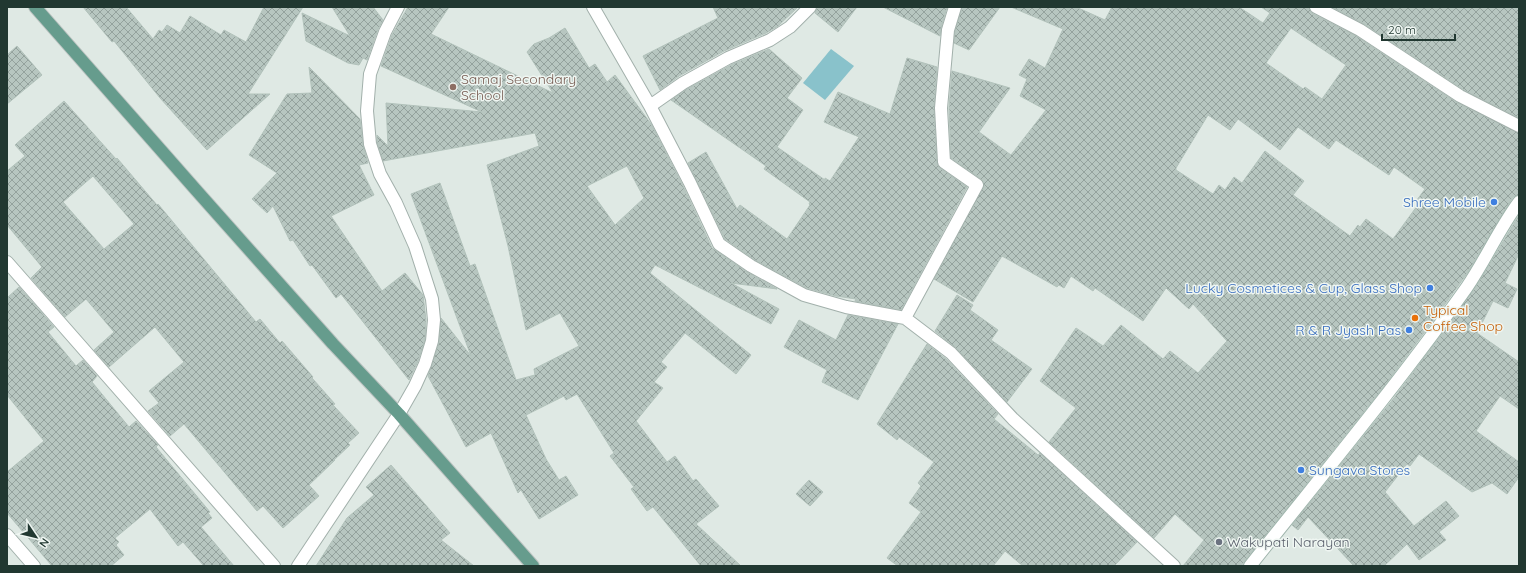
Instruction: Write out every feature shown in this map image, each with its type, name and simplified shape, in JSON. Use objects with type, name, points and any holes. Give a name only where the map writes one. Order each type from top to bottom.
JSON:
[{"type":"main road","points":[[35,7],[533,566]]},
{"type":"street","points":[[298,566],[399,414],[415,386],[425,364],[432,341],[434,320],[432,299],[415,246],[396,203],[380,174],[370,144],[367,112],[370,74],[385,32],[398,7]]},
{"type":"street","points":[[593,7],[650,106],[719,244],[751,266],[804,295],[846,307],[905,318],[951,353],[1013,419],[1174,566]]},
{"type":"street","points":[[650,106],[683,83],[728,58],[770,40],[790,27],[810,7]]},
{"type":"street","points":[[905,318],[977,185],[944,162],[940,108],[948,30],[955,7]]},
{"type":"street","points":[[1316,7],[1360,30],[1460,96],[1519,126]]},
{"type":"street","points":[[1250,566],[1376,407],[1466,287],[1482,264],[1508,217],[1519,202]]},
{"type":"street","points":[[7,262],[274,566]]},
{"type":"street","points":[[7,535],[34,566]]},
{"type":"water","points":[[831,49],[854,66],[825,100],[803,83]]},
{"type":"building","points":[[83,7],[126,7],[153,39],[159,30],[162,32],[167,25],[180,33],[190,16],[221,35],[224,30],[246,42],[264,7],[303,7],[248,94],[270,94],[207,150],[160,98],[114,41],[112,42]]},
{"type":"building","points":[[332,7],[373,7],[383,20],[378,29],[367,60],[363,58],[359,65],[348,63],[306,41],[302,13],[350,36]]},
{"type":"building","points":[[408,7],[449,7],[431,34],[553,93],[527,52],[534,44],[549,38],[565,28],[589,68],[595,64],[607,82],[615,75],[651,124],[683,186],[712,248],[747,272],[777,289],[731,283],[779,309],[771,324],[655,265],[650,273],[751,355],[736,374],[685,333],[661,362],[667,367],[654,382],[663,388],[636,421],[667,462],[675,456],[693,481],[696,479],[719,506],[696,524],[741,566],[701,566],[653,507],[647,511],[631,489],[634,487],[610,456],[614,453],[577,394],[566,400],[564,396],[526,415],[546,459],[559,480],[566,476],[578,495],[539,519],[521,490],[518,493],[491,433],[466,447],[428,376],[439,343],[441,318],[471,356],[411,194],[440,183],[470,266],[475,264],[516,380],[535,375],[534,369],[579,346],[560,313],[526,330],[508,246],[487,165],[539,146],[535,133],[383,161],[377,142],[377,135],[388,146],[386,103],[482,112],[381,66],[392,35]],"holes":[[[627,166],[644,198],[615,225],[587,186]]]},
{"type":"building","points":[[713,7],[798,7],[778,26],[766,33],[724,51],[679,76],[660,90],[643,56],[718,18]]},
{"type":"building","points":[[817,7],[857,7],[838,32],[815,13]]},
{"type":"building","points":[[883,7],[947,7],[940,36]]},
{"type":"building","points":[[962,7],[1000,7],[969,50],[954,43],[955,31]]},
{"type":"building","points":[[1011,7],[1076,7],[1105,20],[1112,7],[1239,7],[1263,23],[1270,13],[1261,7],[1309,7],[1313,14],[1356,36],[1456,102],[1519,133],[1519,195],[1513,197],[1468,272],[1382,389],[1241,566],[1183,566],[1204,540],[1175,514],[1154,538],[1049,442],[1076,408],[1040,381],[1076,328],[1103,346],[1121,325],[1163,359],[1170,351],[1198,373],[1227,341],[1193,304],[1189,309],[1166,288],[1143,321],[1095,288],[1093,291],[1071,276],[1064,288],[1059,285],[1057,287],[1002,256],[973,302],[934,279],[984,185],[981,179],[951,158],[949,108],[952,71],[1010,88],[979,132],[1011,155],[1046,110],[1020,96],[1027,79],[1019,75],[1029,59],[1045,68],[1063,29]],"holes":[[[1291,28],[1346,65],[1322,99],[1305,87],[1303,89],[1266,63]],[[1208,115],[1230,130],[1238,119],[1280,150],[1298,127],[1329,149],[1336,140],[1389,175],[1394,167],[1425,189],[1417,200],[1420,202],[1393,239],[1366,219],[1360,227],[1358,225],[1350,236],[1293,195],[1304,181],[1265,151],[1242,183],[1234,177],[1225,190],[1219,185],[1213,194],[1176,170]]]},
{"type":"building","points":[[1332,7],[1519,7],[1519,118],[1464,90],[1364,24]]},
{"type":"building","points":[[17,46],[42,75],[7,104],[7,55]]},
{"type":"building","points":[[769,49],[802,78],[787,98],[803,110],[777,147],[825,180],[825,178],[830,181],[859,137],[824,122],[838,92],[890,114],[907,58],[937,67],[934,108],[937,163],[940,168],[967,187],[901,310],[855,301],[856,299],[836,296],[807,288],[755,260],[725,239],[688,163],[706,152],[737,209],[740,205],[787,239],[810,205],[810,202],[764,169],[766,166],[671,100],[687,89],[731,65]]},
{"type":"building","points":[[309,67],[360,119],[363,145],[368,163],[359,165],[374,195],[331,216],[382,291],[405,273],[423,295],[426,320],[425,340],[418,361],[409,380],[341,294],[336,298],[312,265],[310,266],[293,240],[290,241],[273,206],[267,213],[252,199],[277,173],[249,155],[287,94],[312,93]]},
{"type":"building","points":[[64,101],[116,159],[117,158],[157,205],[158,204],[256,322],[260,319],[280,343],[282,341],[335,404],[333,405],[359,433],[348,443],[350,445],[309,485],[319,496],[283,528],[263,506],[257,511],[184,424],[170,436],[148,411],[159,403],[149,391],[184,362],[155,327],[109,367],[94,350],[114,332],[86,299],[65,317],[31,278],[42,267],[7,225],[7,171],[25,156],[15,145]],"holes":[[[93,176],[134,224],[104,249],[63,202]]]},
{"type":"building","points":[[1519,215],[1519,254],[1505,283],[1517,289],[1508,308],[1493,301],[1477,333],[1519,362],[1519,409],[1500,396],[1476,431],[1519,462],[1519,477],[1507,494],[1492,483],[1472,492],[1419,454],[1410,466],[1407,464],[1385,492],[1414,526],[1446,501],[1459,516],[1439,532],[1446,540],[1419,560],[1407,544],[1384,566],[1354,566],[1308,517],[1298,530],[1292,525],[1394,398],[1447,327],[1480,280]]},
{"type":"building","points":[[19,287],[54,327],[48,332],[76,366],[83,360],[97,376],[92,382],[129,427],[136,421],[158,445],[156,447],[210,512],[208,513],[212,518],[201,527],[234,566],[204,566],[183,542],[178,546],[150,509],[115,538],[119,542],[116,545],[124,555],[111,566],[52,566],[7,513],[7,472],[44,441],[7,395],[7,298]]},
{"type":"building","points":[[957,295],[973,305],[970,310],[998,330],[991,340],[1032,369],[1007,402],[956,348],[935,331]]},
{"type":"building","points":[[848,315],[898,324],[858,400],[822,382],[827,370],[784,347],[799,320],[836,340]]},
{"type":"building","points":[[927,344],[946,359],[998,414],[994,419],[1038,455],[1040,453],[1137,542],[1114,566],[1023,566],[1005,551],[993,566],[898,566],[887,558],[921,512],[909,503],[921,486],[918,483],[934,462],[899,437],[897,440],[877,424]]},
{"type":"building","points":[[391,465],[450,533],[441,540],[474,566],[316,566],[347,518],[374,495],[366,487]]},
{"type":"building","points":[[809,480],[823,492],[810,506],[796,494]]},
{"type":"place","name":"Samaj Secondary School","points":[[453,87]]},
{"type":"place","name":"Shree Mobile","points":[[1494,202]]},
{"type":"place","name":"Lucky Cosmetices & Cup, Glass Shop","points":[[1430,288]]},
{"type":"place","name":"Typical Coffee Shop","points":[[1415,318]]},
{"type":"place","name":"R & R Jyash Pas","points":[[1409,330]]},
{"type":"place","name":"Sungava Stores","points":[[1301,470]]},
{"type":"place","name":"Wakupati Narayan","points":[[1219,542]]}]
